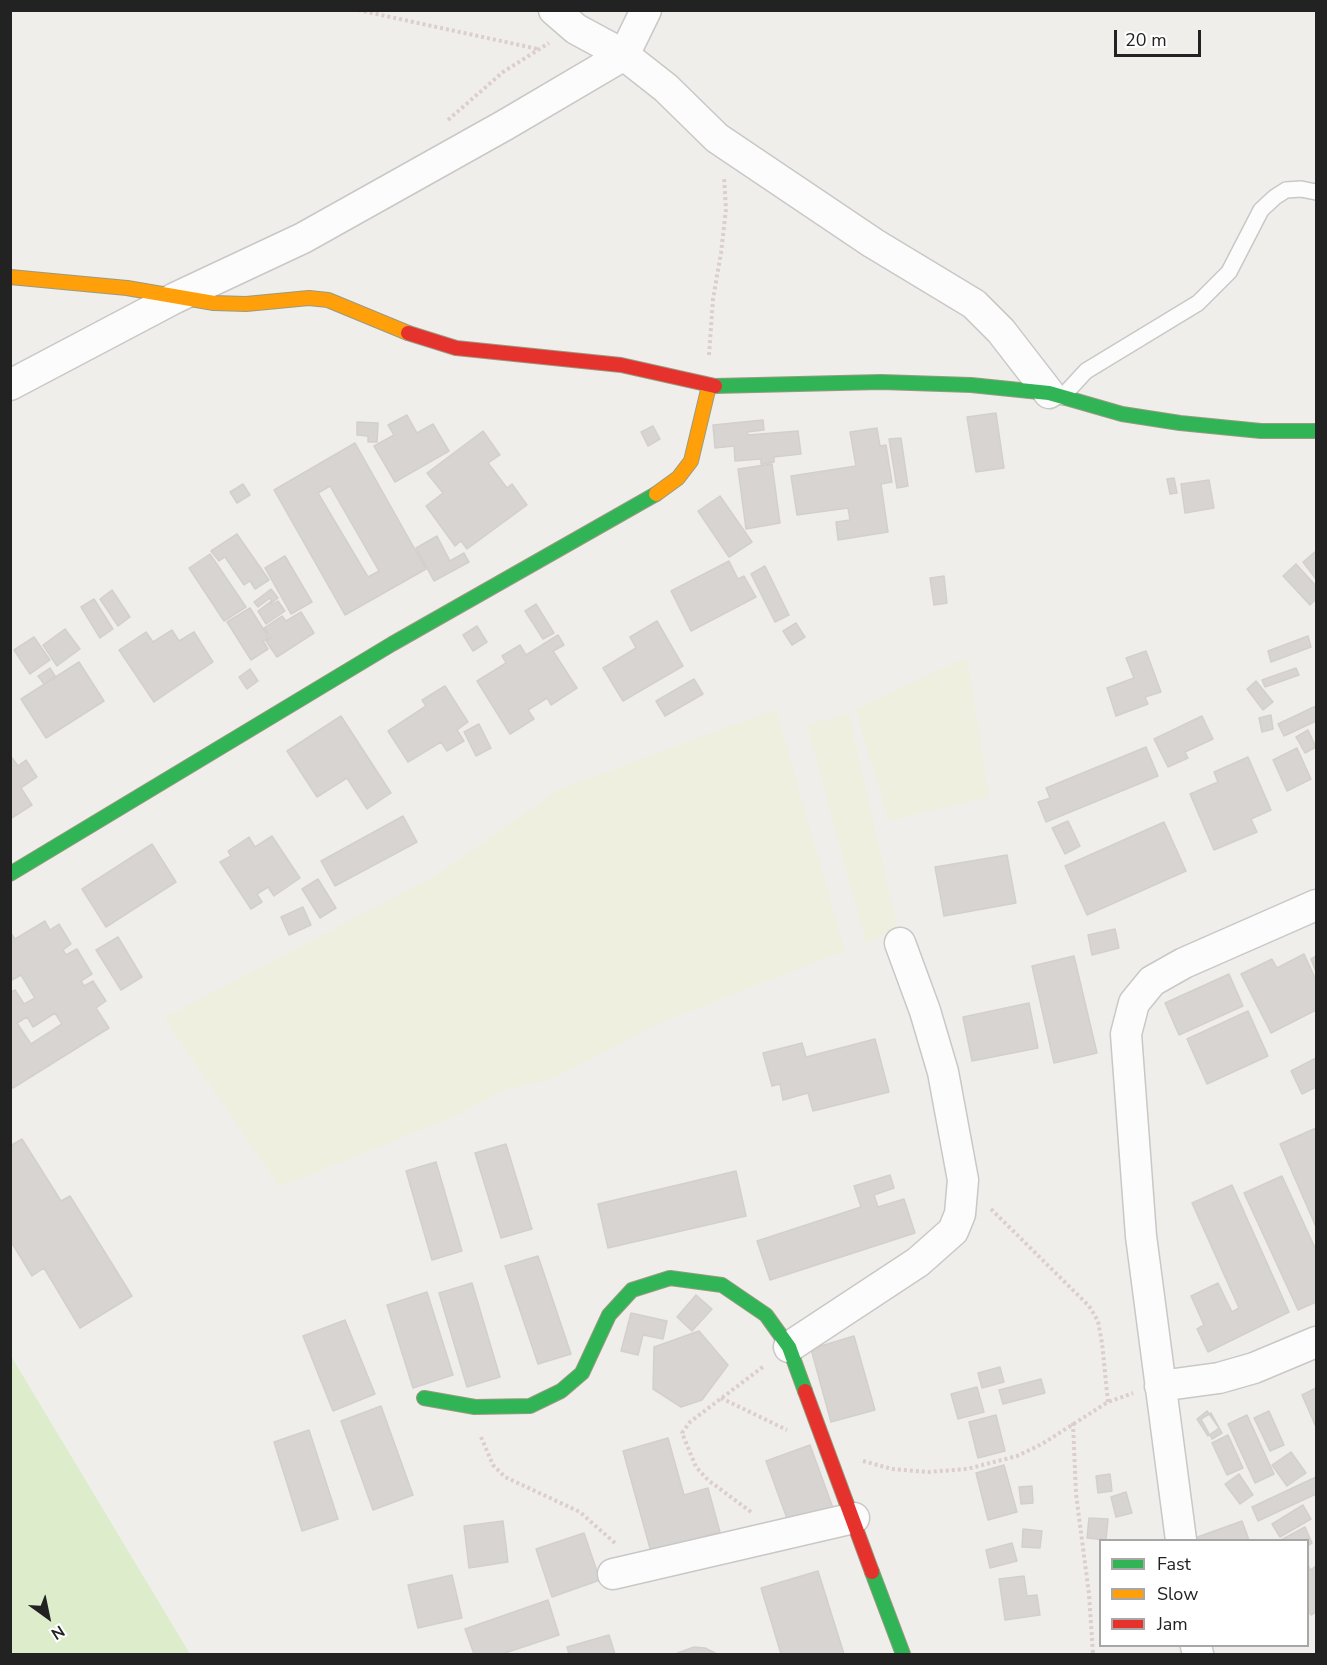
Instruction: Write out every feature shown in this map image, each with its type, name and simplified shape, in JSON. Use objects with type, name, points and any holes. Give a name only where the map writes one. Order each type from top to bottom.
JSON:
[{"type":"street","points":[[10,385],[175,298],[303,238],[505,125],[624,55],[646,10]]},
{"type":"street","points":[[565,20],[624,55],[666,88],[717,138],[873,243],[974,304],[1001,331],[1055,395]]},
{"type":"street","points":[[10,277],[127,288],[214,303],[246,304],[309,298],[328,300],[343,304],[395,329],[456,348],[621,365],[709,386],[881,382],[971,385],[1055,395],[1122,414],[1180,423],[1261,431],[1317,431]]},
{"type":"street","points":[[10,874],[392,644],[645,501],[678,478],[691,461],[697,444],[709,386]]},
{"type":"street","points":[[1181,1539],[1141,1236],[1126,1034],[1134,1003],[1152,981],[1317,905]]},
{"type":"street","points":[[789,1347],[918,1262],[953,1231],[960,1214],[963,1180],[944,1072],[925,1011],[900,944]]},
{"type":"street","points":[[424,1398],[468,1406],[530,1406],[561,1391],[582,1373],[609,1315],[632,1290],[670,1278],[722,1285],[766,1315],[779,1330],[789,1347],[829,1449],[903,1654]]},
{"type":"street","points":[[1160,1386],[1219,1378],[1254,1368],[1317,1342]]},
{"type":"street","points":[[613,1574],[854,1518]]},
{"type":"lane","points":[[1055,395],[1086,371],[1198,303],[1229,272],[1261,210],[1275,197],[1293,189],[1317,192]]},
{"type":"path","points":[[358,10],[538,49]]},
{"type":"path","points":[[442,126],[503,72],[538,49],[565,20]]},
{"type":"path","points":[[709,386],[708,343],[712,298],[721,253],[726,209],[724,177],[717,138]]},
{"type":"path","points":[[963,1180],[1089,1306],[1100,1332],[1108,1402]]},
{"type":"path","points":[[783,1535],[708,1480],[696,1467],[682,1433],[690,1422],[789,1347]]},
{"type":"path","points":[[721,1398],[829,1449],[892,1469],[928,1472],[967,1469],[1017,1456],[1042,1444],[1108,1402],[1160,1386]]},
{"type":"path","points":[[468,1406],[493,1465],[505,1477],[580,1512],[644,1567]]},
{"type":"path","points":[[1073,1423],[1077,1494],[1089,1594],[1093,1654]]},
{"type":"green space","points":[[967,657],[989,797],[889,821],[855,709]]},
{"type":"green space","points":[[776,709],[845,951],[662,1022],[552,1079],[503,1090],[459,1115],[280,1187],[164,1018],[433,877],[560,789]]},
{"type":"green space","points":[[849,713],[898,931],[866,943],[807,725]]},
{"type":"green space","points":[[11,1356],[190,1654],[11,1654]]},
{"type":"building","points":[[996,413],[1004,468],[976,472],[967,417]]},
{"type":"building","points":[[407,415],[417,433],[433,424],[449,451],[395,482],[374,446],[394,435],[388,425]]},
{"type":"building","points":[[763,420],[764,430],[747,432],[748,435],[798,431],[801,454],[774,457],[774,462],[761,464],[761,459],[735,461],[734,446],[715,448],[713,425]]},
{"type":"building","points":[[357,422],[378,423],[377,442],[368,442],[368,436],[357,435]]},
{"type":"building","points":[[653,426],[660,439],[648,446],[641,432]]},
{"type":"building","points":[[877,428],[880,446],[886,445],[892,482],[881,484],[888,532],[838,540],[836,522],[850,520],[848,508],[797,515],[791,476],[856,466],[850,432]]},
{"type":"building","points":[[483,431],[500,455],[488,463],[507,488],[512,484],[527,505],[467,549],[461,541],[455,546],[426,506],[443,493],[427,473]]},
{"type":"building","points":[[901,438],[908,486],[897,488],[889,439]]},
{"type":"building","points":[[355,443],[426,569],[345,615],[274,490]],"holes":[[[330,486],[379,571],[368,577],[318,493]]]},
{"type":"building","points":[[772,464],[780,523],[746,529],[738,469]]},
{"type":"building","points":[[1174,478],[1177,493],[1170,494],[1167,479]]},
{"type":"building","points":[[1209,480],[1214,508],[1185,513],[1181,484]]},
{"type":"building","points":[[243,484],[250,495],[237,503],[230,492]]},
{"type":"building","points":[[720,496],[752,542],[729,557],[698,511]]},
{"type":"building","points":[[237,534],[269,580],[255,589],[250,581],[244,585],[225,557],[219,561],[211,551]]},
{"type":"building","points":[[437,536],[450,561],[464,553],[469,562],[434,581],[416,548]]},
{"type":"building","points":[[1316,551],[1316,579],[1303,562]]},
{"type":"building","points":[[210,554],[246,607],[224,621],[189,568]]},
{"type":"building","points":[[285,556],[312,602],[291,614],[265,568]]},
{"type":"building","points":[[729,561],[738,579],[744,576],[756,597],[691,631],[671,591]]},
{"type":"building","points":[[1296,564],[1316,586],[1316,599],[1310,605],[1283,576]]},
{"type":"building","points":[[765,566],[789,615],[775,622],[751,574]]},
{"type":"building","points":[[944,576],[947,603],[934,605],[930,578]]},
{"type":"building","points":[[271,589],[278,598],[272,603],[270,598],[258,607],[254,602]]},
{"type":"building","points":[[112,590],[130,617],[118,626],[100,599]]},
{"type":"building","points":[[94,599],[113,629],[100,638],[81,607]]},
{"type":"building","points":[[278,601],[285,611],[266,624],[258,611],[270,602],[272,605]]},
{"type":"building","points":[[536,604],[554,633],[543,639],[525,611]]},
{"type":"building","points":[[250,608],[269,638],[263,641],[268,649],[251,660],[227,622]]},
{"type":"building","points":[[301,612],[314,633],[277,657],[266,641],[271,637],[264,628],[282,616],[286,621]]},
{"type":"building","points":[[657,621],[683,666],[623,701],[603,668],[636,648],[630,637]]},
{"type":"building","points":[[796,623],[805,637],[792,645],[783,631]]},
{"type":"building","points":[[477,626],[487,642],[473,651],[463,635]]},
{"type":"building","points":[[65,629],[80,649],[57,666],[43,645]]},
{"type":"building","points":[[172,630],[179,641],[194,632],[213,662],[154,702],[119,650],[146,632],[153,642]]},
{"type":"building","points":[[558,635],[564,645],[553,651],[577,688],[551,705],[547,698],[528,710],[534,719],[510,734],[477,681],[506,663],[502,656],[520,645],[526,655]]},
{"type":"building","points":[[1308,636],[1311,647],[1271,662],[1268,651]]},
{"type":"building","points":[[34,637],[50,660],[30,674],[14,650]]},
{"type":"building","points":[[1146,651],[1161,692],[1145,697],[1148,704],[1116,716],[1107,688],[1134,678],[1126,658]]},
{"type":"building","points":[[79,662],[104,701],[46,738],[21,699]]},
{"type":"building","points":[[50,668],[55,676],[44,684],[38,676]]},
{"type":"building","points":[[1296,668],[1299,675],[1265,687],[1262,680]]},
{"type":"building","points":[[250,669],[258,681],[247,689],[239,677]]},
{"type":"building","points":[[694,679],[703,694],[665,716],[656,701]]},
{"type":"building","points":[[1256,681],[1273,702],[1263,710],[1247,689]]},
{"type":"building","points":[[445,686],[468,722],[457,730],[464,741],[447,751],[441,742],[408,762],[388,731],[426,706],[422,700]]},
{"type":"building","points":[[1316,706],[1316,721],[1284,736],[1278,724]]},
{"type":"building","points":[[1271,715],[1273,729],[1262,732],[1259,718]]},
{"type":"building","points":[[341,716],[391,793],[367,809],[347,778],[317,797],[287,751]]},
{"type":"building","points":[[1202,716],[1213,739],[1185,752],[1188,758],[1168,767],[1154,739]]},
{"type":"building","points":[[479,724],[491,748],[476,756],[464,732]]},
{"type":"building","points":[[1308,730],[1316,747],[1305,753],[1296,737]]},
{"type":"building","points":[[1146,747],[1158,776],[1046,822],[1038,802],[1050,798],[1046,788]]},
{"type":"building","points":[[1297,748],[1311,779],[1287,791],[1273,760]]},
{"type":"building","points":[[10,755],[18,766],[26,760],[37,777],[21,788],[32,805],[10,819]]},
{"type":"building","points":[[1248,757],[1271,810],[1251,819],[1257,832],[1214,850],[1190,794],[1218,782],[1214,772]]},
{"type":"building","points":[[403,816],[417,842],[335,886],[321,861]]},
{"type":"building","points":[[1068,821],[1080,846],[1065,854],[1052,828]]},
{"type":"building","points":[[1164,822],[1186,871],[1087,915],[1065,866]]},
{"type":"building","points":[[272,836],[300,878],[274,896],[268,887],[257,894],[262,902],[251,909],[220,862],[231,856],[228,851],[249,837],[255,847]]},
{"type":"building","points":[[152,844],[176,882],[106,927],[82,889]]},
{"type":"building","points":[[1007,855],[1016,903],[944,916],[935,867]]},
{"type":"building","points":[[318,879],[336,908],[320,918],[302,889]]},
{"type":"building","points":[[303,907],[311,925],[289,935],[281,917]]},
{"type":"building","points":[[45,921],[50,930],[59,924],[71,944],[63,950],[66,955],[77,949],[92,974],[81,981],[84,986],[93,981],[106,1001],[96,1008],[109,1028],[13,1088],[10,1084],[10,993],[15,990],[24,1004],[35,998],[21,975],[10,981],[10,932],[15,939]],"holes":[[[55,1013],[62,1024],[31,1044],[17,1023],[27,1017],[33,1027]]]},
{"type":"building","points":[[1115,929],[1119,948],[1092,955],[1088,935]]},
{"type":"building","points":[[118,937],[142,977],[121,990],[96,950]]},
{"type":"building","points":[[1304,954],[1316,980],[1316,1010],[1271,1033],[1241,974],[1272,959],[1277,968]]},
{"type":"building","points":[[1074,956],[1097,1053],[1054,1063],[1032,966]]},
{"type":"building","points":[[1316,956],[1316,972],[1311,959]]},
{"type":"building","points":[[1229,974],[1243,1006],[1179,1035],[1165,1003]]},
{"type":"building","points":[[1029,1003],[1038,1048],[972,1061],[963,1017]]},
{"type":"building","points":[[1248,1011],[1268,1056],[1207,1084],[1187,1039]]},
{"type":"building","points":[[875,1039],[889,1092],[813,1111],[808,1093],[783,1100],[780,1084],[772,1086],[763,1053],[802,1043],[806,1057]]},
{"type":"building","points":[[1316,1058],[1316,1087],[1302,1094],[1291,1071]]},
{"type":"building","points":[[1316,1128],[1316,1227],[1280,1144]]},
{"type":"building","points":[[22,1139],[61,1201],[70,1196],[132,1296],[80,1328],[44,1268],[32,1276],[10,1240],[10,1146]]},
{"type":"building","points":[[506,1144],[532,1229],[501,1238],[475,1153]]},
{"type":"building","points":[[436,1162],[462,1251],[432,1260],[406,1171]]},
{"type":"building","points":[[736,1171],[746,1216],[608,1248],[598,1204]]},
{"type":"building","points":[[890,1175],[894,1188],[874,1195],[878,1207],[904,1199],[915,1233],[770,1280],[757,1241],[861,1207],[854,1186]]},
{"type":"building","points":[[1282,1176],[1316,1250],[1316,1302],[1298,1310],[1244,1193]]},
{"type":"building","points":[[1232,1185],[1289,1312],[1208,1352],[1197,1329],[1204,1325],[1191,1296],[1218,1283],[1232,1312],[1239,1308],[1192,1203]]},
{"type":"building","points":[[538,1256],[571,1354],[538,1364],[505,1266]]},
{"type":"building","points":[[472,1283],[500,1377],[467,1387],[439,1293]]},
{"type":"building","points":[[427,1292],[453,1375],[413,1388],[387,1305]]},
{"type":"building","points":[[696,1295],[712,1309],[692,1331],[677,1317]]},
{"type":"building","points":[[631,1313],[667,1321],[663,1339],[643,1335],[638,1355],[621,1351]]},
{"type":"building","points":[[345,1320],[375,1394],[333,1411],[303,1336]]},
{"type":"building","points":[[699,1331],[728,1365],[702,1400],[681,1407],[653,1389],[654,1347]]},
{"type":"building","points":[[854,1336],[875,1410],[831,1422],[811,1349]]},
{"type":"building","points":[[1000,1367],[1004,1382],[982,1388],[978,1373]]},
{"type":"building","points":[[1041,1379],[1045,1393],[1003,1404],[999,1390]]},
{"type":"building","points":[[977,1387],[984,1412],[958,1419],[951,1394]]},
{"type":"building","points":[[1316,1388],[1316,1427],[1302,1395]]},
{"type":"building","points":[[381,1406],[413,1495],[373,1510],[341,1421]]},
{"type":"building","points":[[1207,1411],[1219,1428],[1208,1436],[1197,1419]]},
{"type":"building","points":[[1269,1411],[1284,1445],[1270,1451],[1254,1418]]},
{"type":"building","points":[[1211,1413],[1222,1433],[1212,1439],[1201,1419]]},
{"type":"building","points":[[996,1415],[1005,1451],[978,1458],[969,1422]]},
{"type":"building","points":[[1247,1415],[1274,1474],[1255,1483],[1228,1424]]},
{"type":"building","points":[[309,1430],[338,1519],[302,1531],[274,1442]]},
{"type":"building","points":[[1228,1435],[1243,1468],[1227,1475],[1212,1443]]},
{"type":"building","points":[[668,1438],[684,1495],[708,1488],[720,1532],[651,1552],[623,1451]]},
{"type":"building","points":[[810,1445],[833,1508],[789,1524],[766,1461]]},
{"type":"building","points":[[1291,1452],[1306,1473],[1287,1486],[1272,1465]]},
{"type":"building","points":[[1004,1465],[1017,1512],[988,1520],[976,1473]]},
{"type":"building","points":[[1110,1474],[1112,1491],[1098,1493],[1096,1476]]},
{"type":"building","points":[[1239,1474],[1253,1495],[1240,1504],[1225,1484]]},
{"type":"building","points":[[1316,1477],[1316,1494],[1258,1521],[1252,1507]]},
{"type":"building","points":[[1032,1486],[1033,1503],[1021,1504],[1019,1487]]},
{"type":"building","points":[[1126,1492],[1132,1513],[1116,1517],[1111,1497]]},
{"type":"building","points":[[1303,1505],[1311,1519],[1280,1537],[1272,1524]]},
{"type":"building","points":[[1089,1518],[1108,1519],[1106,1539],[1087,1538]]},
{"type":"building","points":[[503,1521],[508,1562],[469,1568],[464,1526]]},
{"type":"building","points":[[1242,1521],[1249,1539],[1192,1539]]},
{"type":"building","points":[[1305,1527],[1312,1543],[1309,1545],[1309,1539],[1283,1539]]},
{"type":"building","points":[[1023,1529],[1042,1531],[1040,1548],[1022,1547]]},
{"type":"building","points":[[584,1533],[600,1580],[552,1597],[536,1549]]},
{"type":"building","points":[[1012,1543],[1017,1561],[990,1568],[986,1550]]},
{"type":"building","points":[[1316,1566],[1316,1612],[1311,1615],[1309,1612],[1309,1568],[1310,1570]]},
{"type":"building","points":[[818,1571],[844,1654],[781,1654],[761,1588]]},
{"type":"building","points":[[452,1575],[462,1618],[418,1628],[408,1585]]},
{"type":"building","points":[[1024,1576],[1027,1596],[1037,1595],[1040,1615],[1005,1620],[999,1579]]},
{"type":"building","points":[[548,1600],[559,1635],[502,1654],[474,1654],[465,1629]]},
{"type":"building","points":[[609,1635],[615,1654],[569,1654],[567,1647]]},
{"type":"building","points":[[694,1647],[705,1648],[717,1654],[675,1654]]},
{"type":"traffic: fast","points":[[715,386],[881,382],[971,385],[1049,393],[1122,414],[1180,423],[1261,431],[1316,431]]},
{"type":"traffic: fast","points":[[10,874],[392,644],[656,494]]},
{"type":"traffic: fast","points":[[424,1398],[475,1407],[530,1406],[561,1391],[582,1373],[609,1315],[632,1290],[670,1278],[722,1285],[766,1315],[789,1347],[805,1391]]},
{"type":"traffic: fast","points":[[872,1572],[903,1654]]},
{"type":"traffic: slow","points":[[10,277],[127,288],[214,303],[246,304],[309,298],[328,300],[408,333]]},
{"type":"traffic: slow","points":[[656,494],[678,478],[691,461],[709,386]]},
{"type":"traffic: jam","points":[[408,333],[456,348],[621,365],[715,386]]},
{"type":"traffic: jam","points":[[805,1391],[872,1572]]}]
